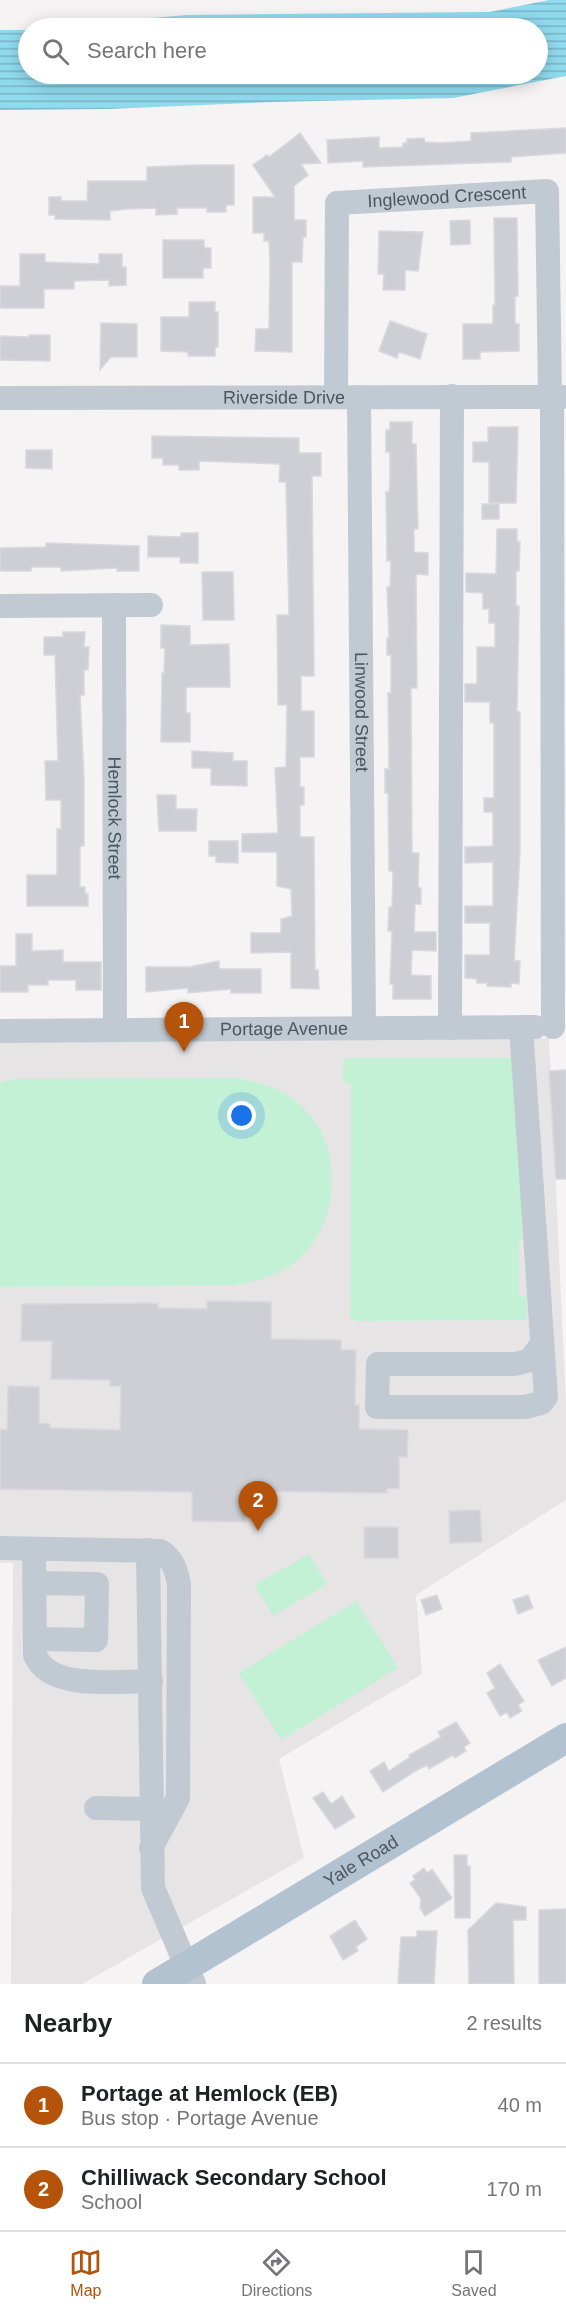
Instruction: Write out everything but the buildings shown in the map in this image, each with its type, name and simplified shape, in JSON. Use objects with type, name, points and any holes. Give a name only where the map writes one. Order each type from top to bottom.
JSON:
[{"type":"main road","name":"Yale Road","points":[[157,1984],[190,1975],[566,1738]]},
{"type":"street","name":"Inglewood Crescent","points":[[347,397],[337,203],[547,191],[556,397]]},
{"type":"street","points":[[450,1028],[452,396]]},
{"type":"street","name":"Linwood Street","points":[[347,397],[364,1028]]},
{"type":"street","name":"Riverside Drive","points":[[0,398],[556,397]]},
{"type":"street","points":[[556,397],[560,1027]]},
{"type":"street","name":"Hemlock Street","points":[[114,605],[115,1030]]},
{"type":"street","points":[[0,606],[151,605]]},
{"type":"street","points":[[521,1027],[546,1397],[541,1403],[525,1407],[377,1407],[378,1364],[515,1364],[530,1360],[542,1344]]},
{"type":"street","name":"Portage Avenue","points":[[0,1031],[560,1027]]},
{"type":"street","points":[[0,1548],[148,1550],[160,1551],[169,1557],[179,1584],[178,1798],[151,1848]]},
{"type":"street","points":[[34,1549],[35,1655],[39,1665],[49,1673],[67,1680],[151,1681]]},
{"type":"street","points":[[148,1550],[153,1888],[190,1975]]},
{"type":"street","points":[[34,1583],[97,1584],[96,1640],[35,1639]]},
{"type":"street","points":[[96,1808],[151,1809]]},
{"type":"shaded area","points":[[549,1038],[566,1405],[566,1500],[416,1595],[422,1674],[279,1759],[304,1858],[82,1984],[11,1984],[13,1563],[0,1563],[0,1042]]},
{"type":"green space","points":[[514,1058],[522,1140],[522,1239],[519,1242],[519,1296],[527,1297],[526,1320],[356,1321],[350,1316],[351,1083],[343,1083],[343,1059]]},
{"type":"green space","points":[[236,1078],[276,1089],[302,1106],[320,1131],[328,1150],[332,1171],[332,1192],[328,1212],[309,1249],[294,1263],[266,1278],[234,1285],[0,1287],[0,1082],[15,1079]]},
{"type":"green space","points":[[309,1554],[327,1584],[273,1616],[255,1585]]},
{"type":"green space","points":[[356,1601],[398,1668],[281,1740],[239,1673]]},
{"type":"water","points":[[549,0],[566,0],[566,76],[548,80],[548,18],[153,18],[187,15],[490,12]]},
{"type":"water","points":[[0,30],[18,30],[18,84],[525,84],[453,98],[108,109],[0,110]]},
{"type":"place","name":"Portage at Hemlock (EB)","points":[[184,1052]]},
{"type":"place","name":"Chilliwack Secondary School","points":[[258,1531]]}]
